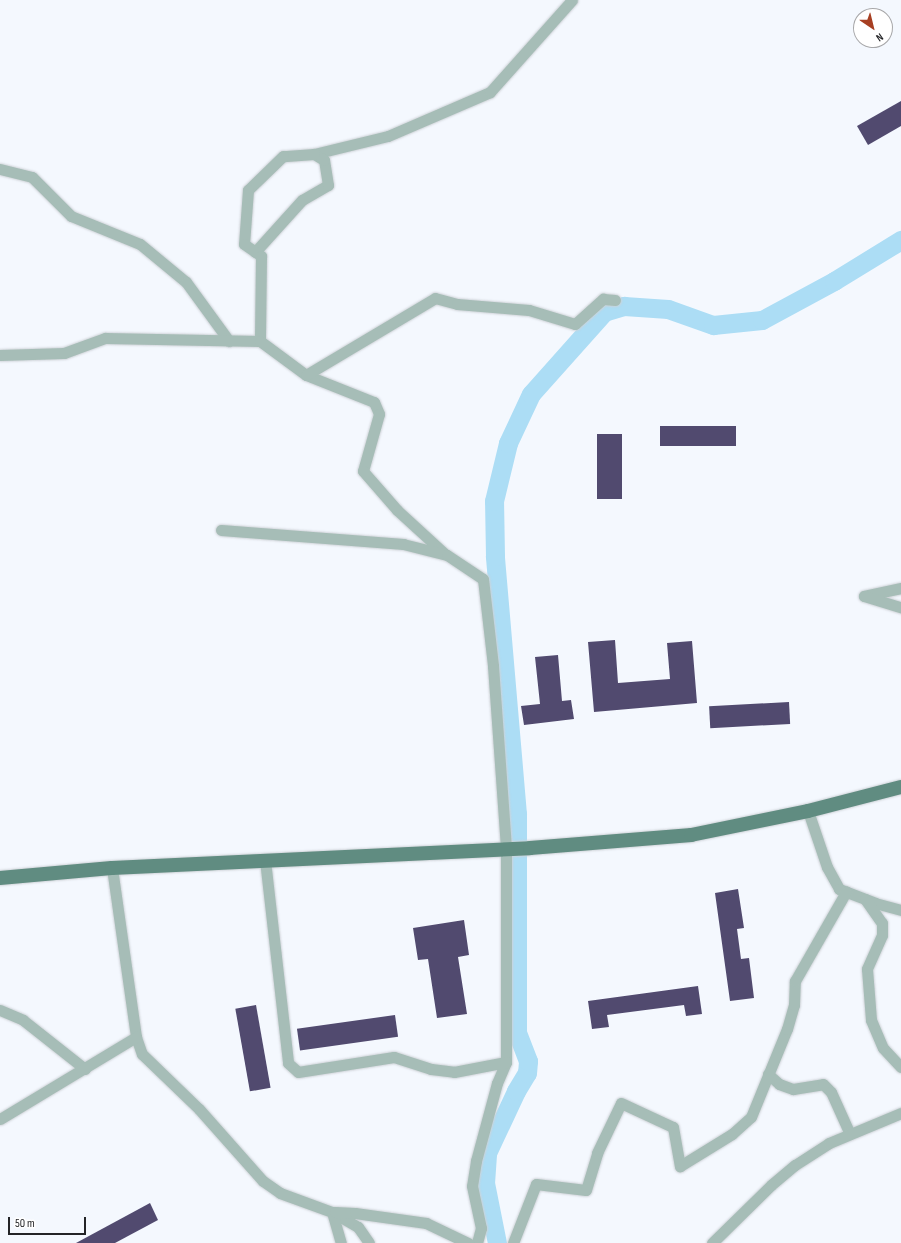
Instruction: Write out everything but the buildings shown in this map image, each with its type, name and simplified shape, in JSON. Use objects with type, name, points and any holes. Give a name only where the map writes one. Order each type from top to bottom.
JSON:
[{"type":"main road","points":[[0,878],[112,868],[530,848],[691,835],[808,811],[901,787]]},
{"type":"street","points":[[260,341],[260,256],[244,244],[248,190],[283,156],[314,154],[388,136],[490,92],[572,0]]},
{"type":"street","points":[[255,252],[302,200],[328,185],[324,160],[314,154]]},
{"type":"street","points":[[0,169],[32,177],[71,216],[140,244],[186,282],[229,341]]},
{"type":"street","points":[[306,375],[435,298],[457,304],[529,310],[575,324],[602,299],[615,300]]},
{"type":"street","points":[[0,355],[64,353],[105,338],[260,341],[306,375],[374,402],[380,414],[363,471],[397,510],[447,555],[483,578],[494,666],[506,848],[506,1062],[497,1084],[476,1160],[472,1186],[481,1228],[477,1243]]},
{"type":"street","points":[[221,530],[403,544],[447,555]]},
{"type":"street","points":[[901,588],[864,596],[901,607]]},
{"type":"street","points":[[808,811],[827,867],[839,889],[901,910]]},
{"type":"street","points":[[265,860],[288,1063],[298,1072],[394,1057],[431,1069],[454,1072],[506,1062]]},
{"type":"street","points":[[112,868],[136,1037],[142,1054],[199,1109],[263,1182],[280,1193],[332,1212],[358,1227],[369,1243]]},
{"type":"street","points":[[513,1243],[536,1184],[586,1190],[597,1152],[621,1103],[673,1127],[680,1166],[732,1134],[751,1118],[787,1029],[794,1005],[795,981],[846,892]]},
{"type":"street","points":[[865,899],[882,923],[882,935],[867,969],[871,1020],[883,1048],[901,1067]]},
{"type":"street","points":[[0,1010],[23,1020],[85,1069]]},
{"type":"street","points":[[0,1119],[136,1037]]},
{"type":"street","points":[[768,1074],[779,1084],[793,1089],[824,1084],[831,1092],[850,1134]]},
{"type":"street","points":[[712,1243],[771,1185],[795,1165],[829,1143],[901,1113]]},
{"type":"street","points":[[332,1212],[341,1243]]},
{"type":"street","points":[[332,1212],[355,1213],[426,1223],[468,1243]]},
{"type":"waterway","points":[[497,1243],[485,1183],[487,1153],[516,1091],[527,1073],[528,1061],[517,1032],[517,814],[495,556],[494,501],[508,443],[531,394],[604,312],[624,306],[668,309],[713,325],[762,320],[834,281],[901,240]]}]
